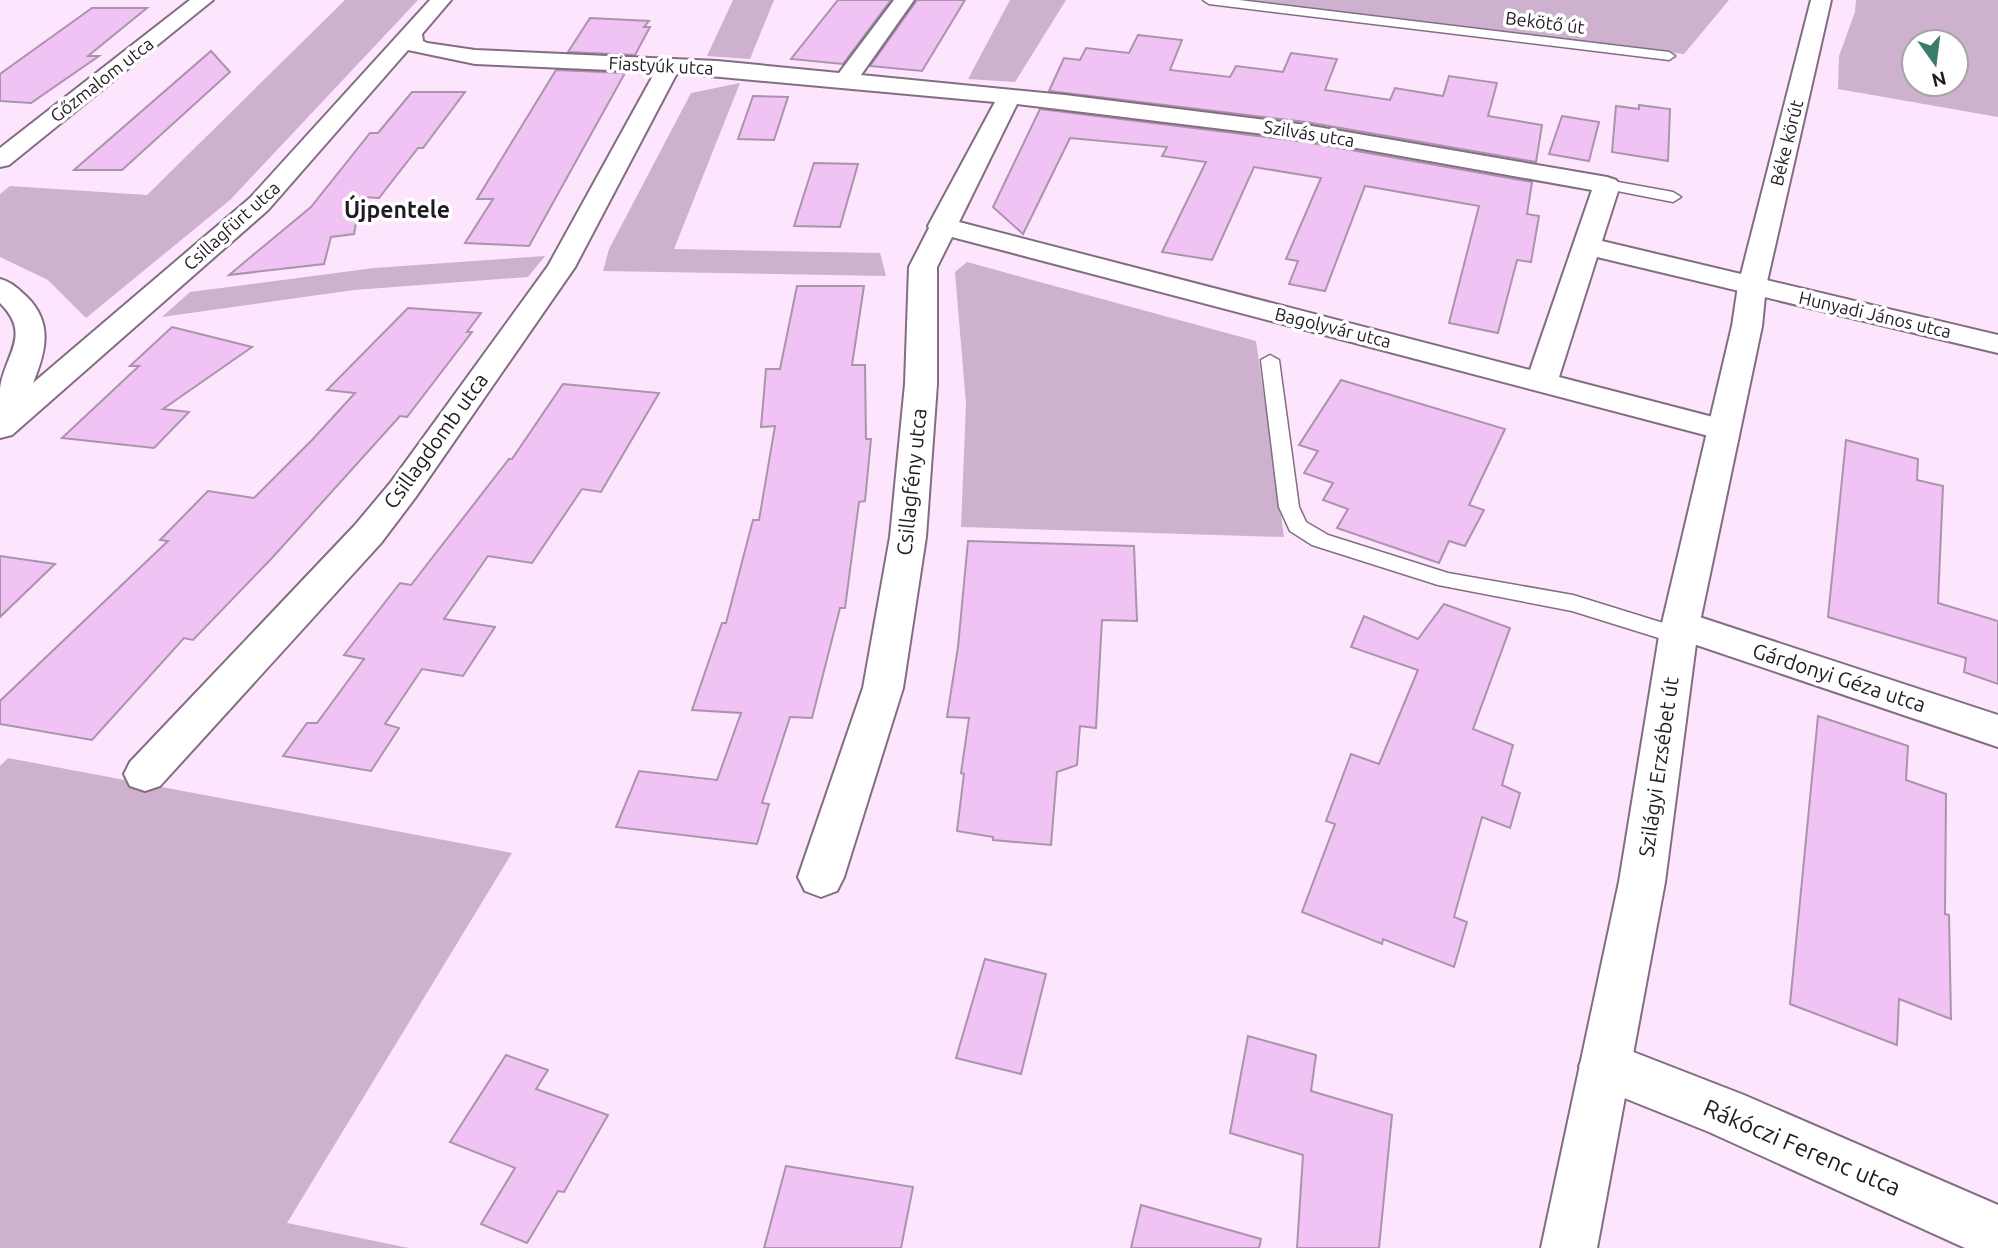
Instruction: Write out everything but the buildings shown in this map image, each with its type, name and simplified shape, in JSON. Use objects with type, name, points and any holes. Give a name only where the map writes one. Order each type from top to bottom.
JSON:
[{"type":"street","name":"Gőzmalom utca","points":[[0,160],[203,0]]},
{"type":"street","name":"Csillagfürt utca","points":[[0,428],[267,196],[441,0]]},
{"type":"street","points":[[846,80],[904,0]]},
{"type":"street","name":"Béke körút","points":[[1752,286],[1821,0]]},
{"type":"street","name":"Fiastyúk utca","points":[[412,35],[412,44],[421,49],[475,57],[669,66],[1010,96]]},
{"type":"street","name":"Fiastyúk utca","points":[[370,83],[416,64],[475,57]]},
{"type":"street","name":"Csillagdomb utca","points":[[145,774],[368,534],[403,490],[561,267],[669,66]]},
{"type":"street","name":"Szilvás utca","points":[[1010,96],[1306,132],[1607,185]]},
{"type":"street","name":"Csillagfény utca","points":[[821,877],[885,676],[908,537],[921,384],[923,267],[941,226],[1010,96]]},
{"type":"street","points":[[1542,381],[1607,185]]},
{"type":"street","name":"Bagolyvár utca","points":[[941,226],[1724,430]]},
{"type":"street","name":"Hunyadi János utca","points":[[1587,246],[1998,344]]},
{"type":"street","name":"Szilágyi Erzsébet út","points":[[1569,1248],[1642,882],[1679,630],[1724,430],[1752,286]]},
{"type":"street","points":[[0,288],[50,335],[92,332],[133,313]]},
{"type":"street","points":[[0,414],[50,335]]},
{"type":"street","name":"Gárdonyi Géza utca","points":[[1679,630],[1998,730]]},
{"type":"street","name":"Rákóczi Ferenc utca","points":[[1605,1066],[1725,1113],[1998,1234]]},
{"type":"lane","name":"Bekötő út","points":[[1209,0],[1669,56]]},
{"type":"lane","points":[[1607,185],[1673,197]]},
{"type":"lane","points":[[1270,360],[1289,507],[1297,526],[1320,540],[1446,580],[1573,603],[1679,630]]},
{"type":"shaded area","points":[[345,0],[418,0],[230,200],[86,318],[48,280],[0,257],[0,194],[10,186],[147,195]]},
{"type":"shaded area","points":[[733,0],[774,0],[750,59],[707,56]]},
{"type":"shaded area","points":[[1010,0],[1066,0],[1015,82],[968,79]]},
{"type":"shaded area","points":[[1234,0],[1729,0],[1684,54]]},
{"type":"shaded area","points":[[1856,0],[1998,0],[1998,117],[1838,89],[1839,56],[1855,12]]},
{"type":"shaded area","points":[[740,83],[674,249],[880,253],[886,276],[603,271],[609,249],[691,93]]},
{"type":"shaded area","points":[[545,256],[528,277],[354,290],[162,317],[190,292],[374,268]]},
{"type":"shaded area","points":[[967,262],[1256,341],[1284,537],[961,527],[966,404],[955,272]]},
{"type":"shaded area","points":[[8,758],[512,853],[287,1223],[409,1248],[0,1248],[0,766]]},
{"type":"district","name":"Újpentele","points":[[397,210]]}]
